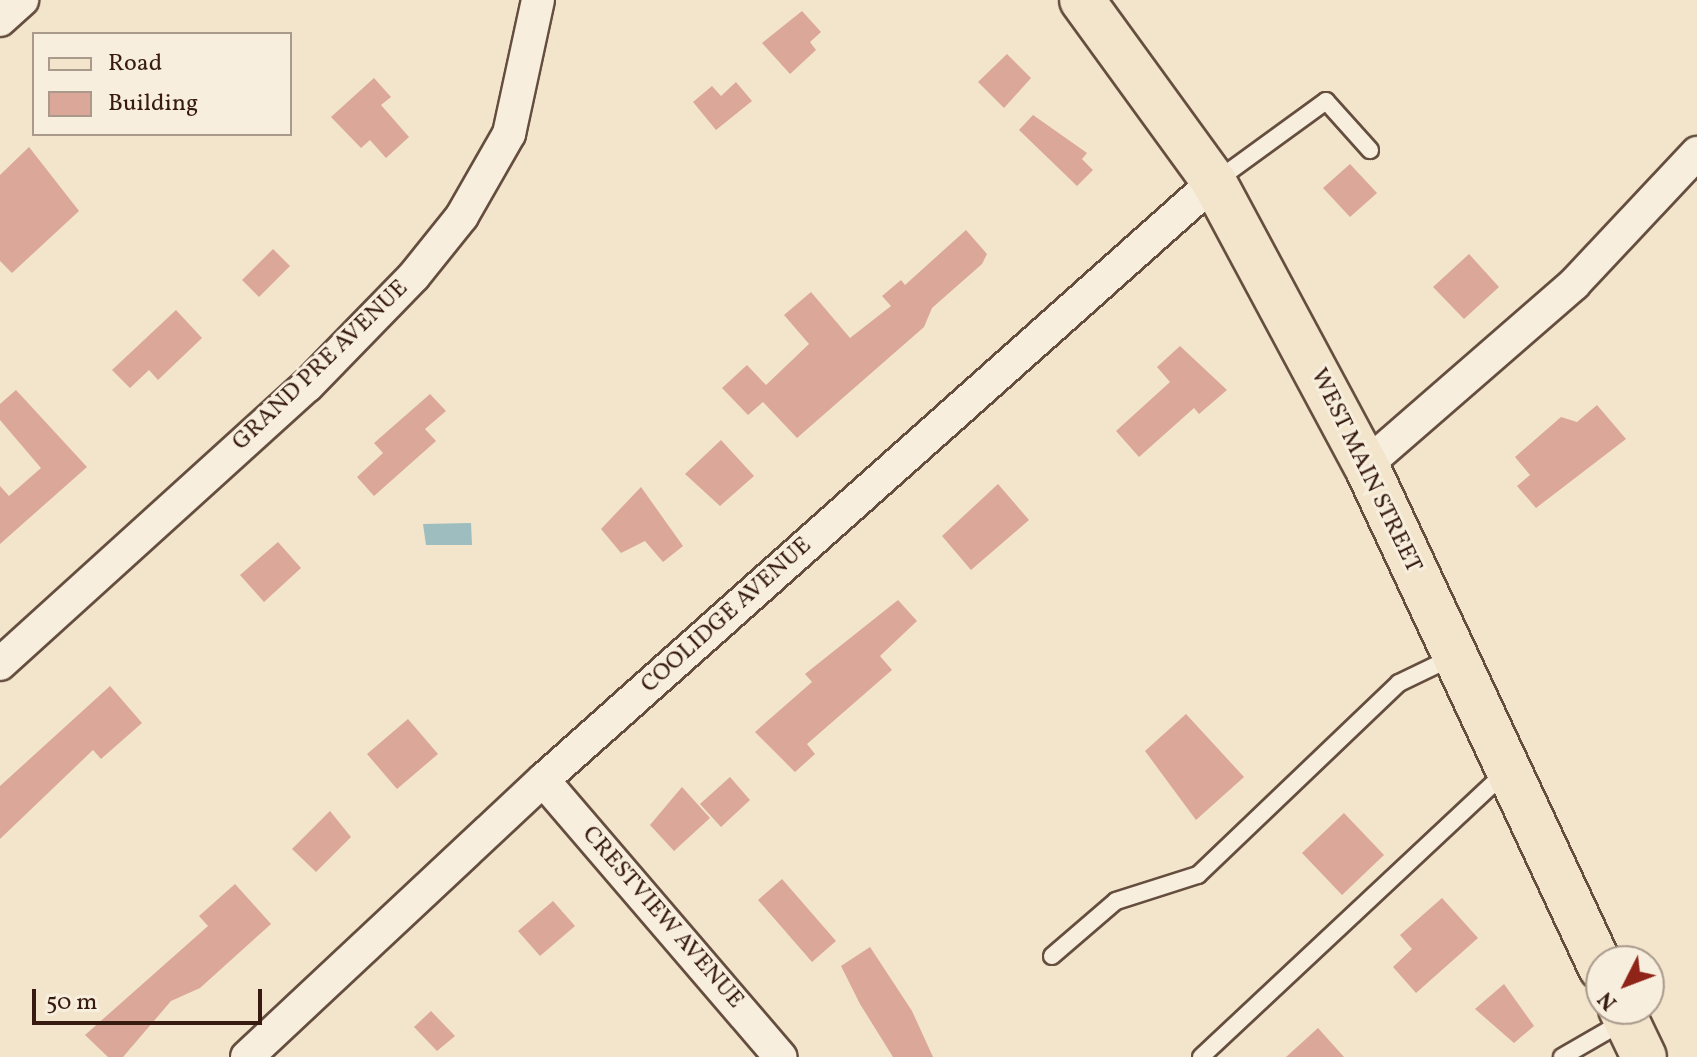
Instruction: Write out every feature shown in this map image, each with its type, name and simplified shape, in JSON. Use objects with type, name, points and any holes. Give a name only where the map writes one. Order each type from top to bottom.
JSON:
[{"type":"main road","name":"WEST MAIN STREET","points":[[1082,0],[1214,182],[1366,465],[1590,945]]},
{"type":"street","points":[[0,20],[22,0]]},
{"type":"street","name":"GRAND PRE AVENUE","points":[[0,664],[307,386],[414,276],[462,216],[509,134],[538,0]]},
{"type":"street","points":[[1366,465],[1574,284],[1697,153]]},
{"type":"street","name":"COOLIDGE AVENUE","points":[[247,1057],[543,780],[1214,182]]},
{"type":"street","name":"CRESTVIEW AVENUE","points":[[543,780],[780,1057]]},
{"type":"lane","points":[[1214,182],[1326,101],[1370,150]]},
{"type":"lane","points":[[1052,956],[1116,901],[1198,875],[1399,683],[1455,656]]},
{"type":"lane","points":[[1201,1057],[1508,771]]},
{"type":"lane","points":[[1562,1057],[1630,1029]]},
{"type":"water","points":[[471,523],[472,545],[426,545],[423,524]]},
{"type":"building","points":[[802,11],[821,32],[810,42],[816,50],[790,74],[762,43]]},
{"type":"building","points":[[1007,54],[1031,78],[1004,108],[978,82]]},
{"type":"building","points":[[374,78],[391,97],[381,105],[409,137],[386,158],[370,140],[361,148],[331,117]]},
{"type":"building","points":[[736,82],[752,101],[716,130],[693,102],[712,86],[721,96]]},
{"type":"building","points":[[1033,115],[1087,153],[1082,159],[1093,170],[1077,186],[1019,130]]},
{"type":"building","points":[[29,147],[79,211],[12,273],[0,261],[0,175]]},
{"type":"building","points":[[1350,164],[1377,193],[1350,217],[1323,188]]},
{"type":"building","points":[[966,230],[987,254],[982,264],[932,308],[924,327],[797,438],[763,402],[748,415],[722,388],[747,365],[766,385],[809,344],[784,315],[811,292],[850,338],[891,306],[882,296],[901,280],[905,285]]},
{"type":"building","points":[[273,249],[290,266],[259,297],[242,280]]},
{"type":"building","points":[[1469,254],[1499,287],[1464,319],[1433,287]]},
{"type":"building","points":[[176,310],[202,338],[158,380],[149,370],[130,388],[112,370]]},
{"type":"building","points":[[1180,346],[1227,390],[1199,414],[1194,408],[1139,457],[1116,431],[1170,382],[1157,367]]},
{"type":"building","points":[[16,390],[87,467],[0,544],[0,486],[9,496],[41,468],[0,420],[0,404]]},
{"type":"building","points":[[430,394],[446,411],[425,429],[436,441],[374,496],[357,477],[383,453],[374,443]]},
{"type":"building","points":[[1597,405],[1626,439],[1536,508],[1517,486],[1530,475],[1515,457],[1561,417],[1577,422]]},
{"type":"building","points":[[721,440],[754,476],[720,506],[685,474]]},
{"type":"building","points":[[998,484],[1029,520],[971,570],[942,536]]},
{"type":"building","points":[[641,487],[683,546],[663,562],[645,541],[621,553],[601,529]]},
{"type":"building","points":[[278,542],[301,568],[264,602],[240,575]]},
{"type":"building","points":[[898,600],[917,621],[880,656],[892,670],[807,744],[815,754],[795,772],[755,732],[812,682],[805,674]]},
{"type":"building","points":[[110,686],[142,723],[101,759],[93,750],[0,839],[0,786]]},
{"type":"building","points":[[1186,714],[1244,777],[1196,820],[1145,751]]},
{"type":"building","points":[[408,719],[438,754],[397,789],[367,754]]},
{"type":"building","points":[[730,777],[750,800],[721,827],[700,804]]},
{"type":"building","points":[[682,787],[710,818],[674,851],[650,825]]},
{"type":"building","points":[[330,811],[351,837],[316,872],[292,849]]},
{"type":"building","points":[[1344,813],[1384,855],[1342,895],[1302,853]]},
{"type":"building","points":[[782,879],[836,941],[812,962],[758,900]]},
{"type":"building","points":[[235,884],[271,924],[200,988],[171,1001],[123,1057],[108,1057],[85,1035],[208,926],[199,916]]},
{"type":"building","points":[[1442,898],[1478,938],[1416,993],[1393,967],[1412,949],[1400,935]]},
{"type":"building","points":[[553,901],[575,926],[540,956],[518,931]]},
{"type":"building","points":[[870,947],[912,1011],[933,1057],[893,1057],[860,1004],[841,966]]},
{"type":"building","points":[[1504,984],[1534,1026],[1514,1043],[1475,1009]]},
{"type":"building","points":[[431,1011],[455,1036],[437,1051],[414,1027]]},
{"type":"building","points":[[1318,1028],[1344,1057],[1286,1057]]}]
